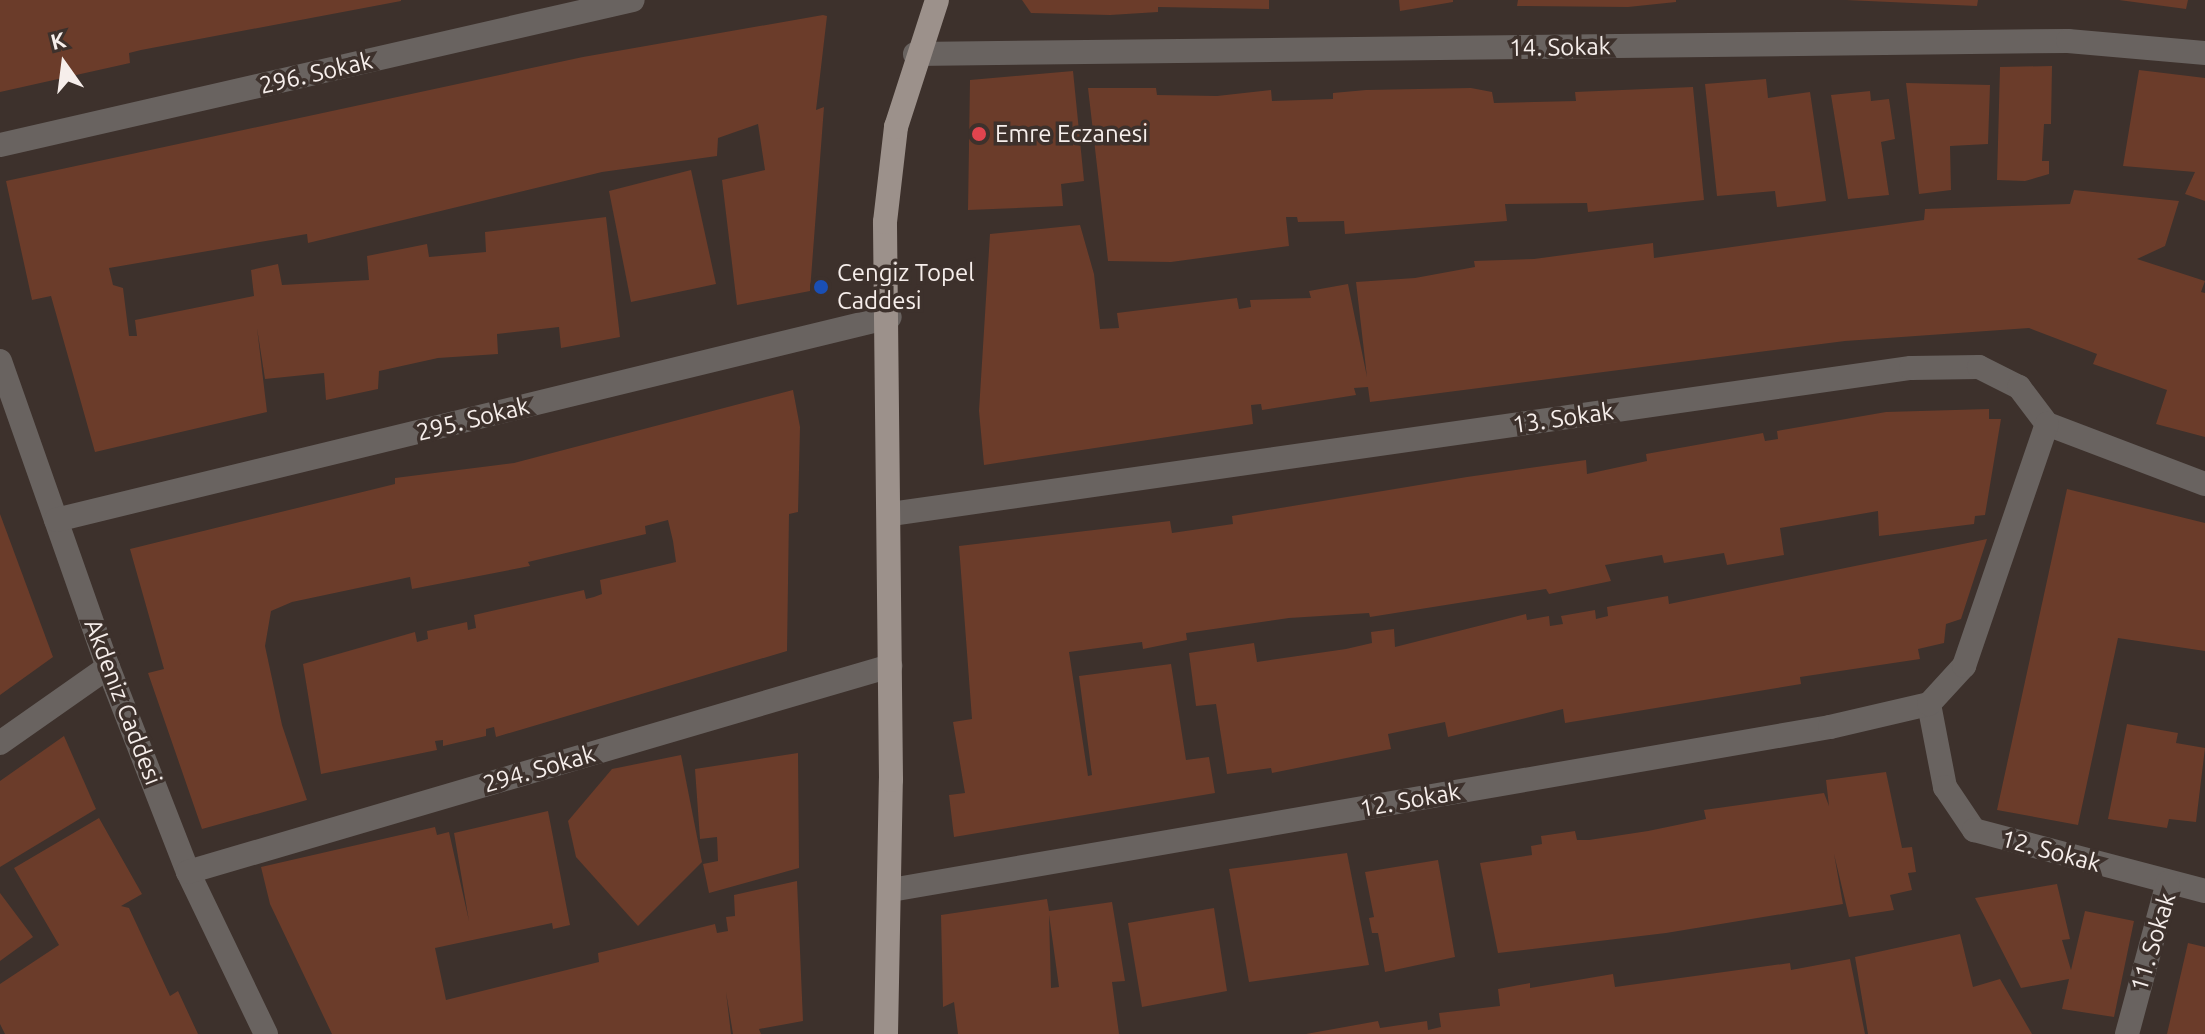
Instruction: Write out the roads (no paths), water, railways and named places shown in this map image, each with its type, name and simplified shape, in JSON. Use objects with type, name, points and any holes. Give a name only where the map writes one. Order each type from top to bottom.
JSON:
[{"type":"main road","points":[[886,1034],[891,890],[891,514],[890,317],[885,222],[896,127],[915,54],[937,0]]},
{"type":"street","name":"296. Sokak","points":[[0,145],[633,0]]},
{"type":"street","name":"14. Sokak","points":[[915,54],[2068,41],[2205,53]]},
{"type":"street","name":"295. Sokak","points":[[56,520],[890,317]]},
{"type":"street","name":"Akdeniz Caddesi","points":[[0,361],[108,667],[188,872],[266,1034]]},
{"type":"street","name":"13. Sokak","points":[[891,514],[1911,368],[1979,367],[2019,387],[2047,424]]},
{"type":"street","points":[[1929,704],[1964,666],[2047,424],[2205,484]]},
{"type":"street","name":"294. Sokak","points":[[188,872],[890,666]]},
{"type":"street","points":[[0,743],[108,667]]},
{"type":"street","name":"12. Sokak","points":[[891,890],[1830,727],[1929,704],[1945,787],[1974,830],[2168,882]]},
{"type":"street","name":"11. Sokak","points":[[2127,1034],[2168,882],[2205,891]]},
{"type":"place","name":"Emre Eczanesi","points":[[979,134]]},
{"type":"place","name":"Cengiz Topel Caddesi","points":[[821,287]]}]
